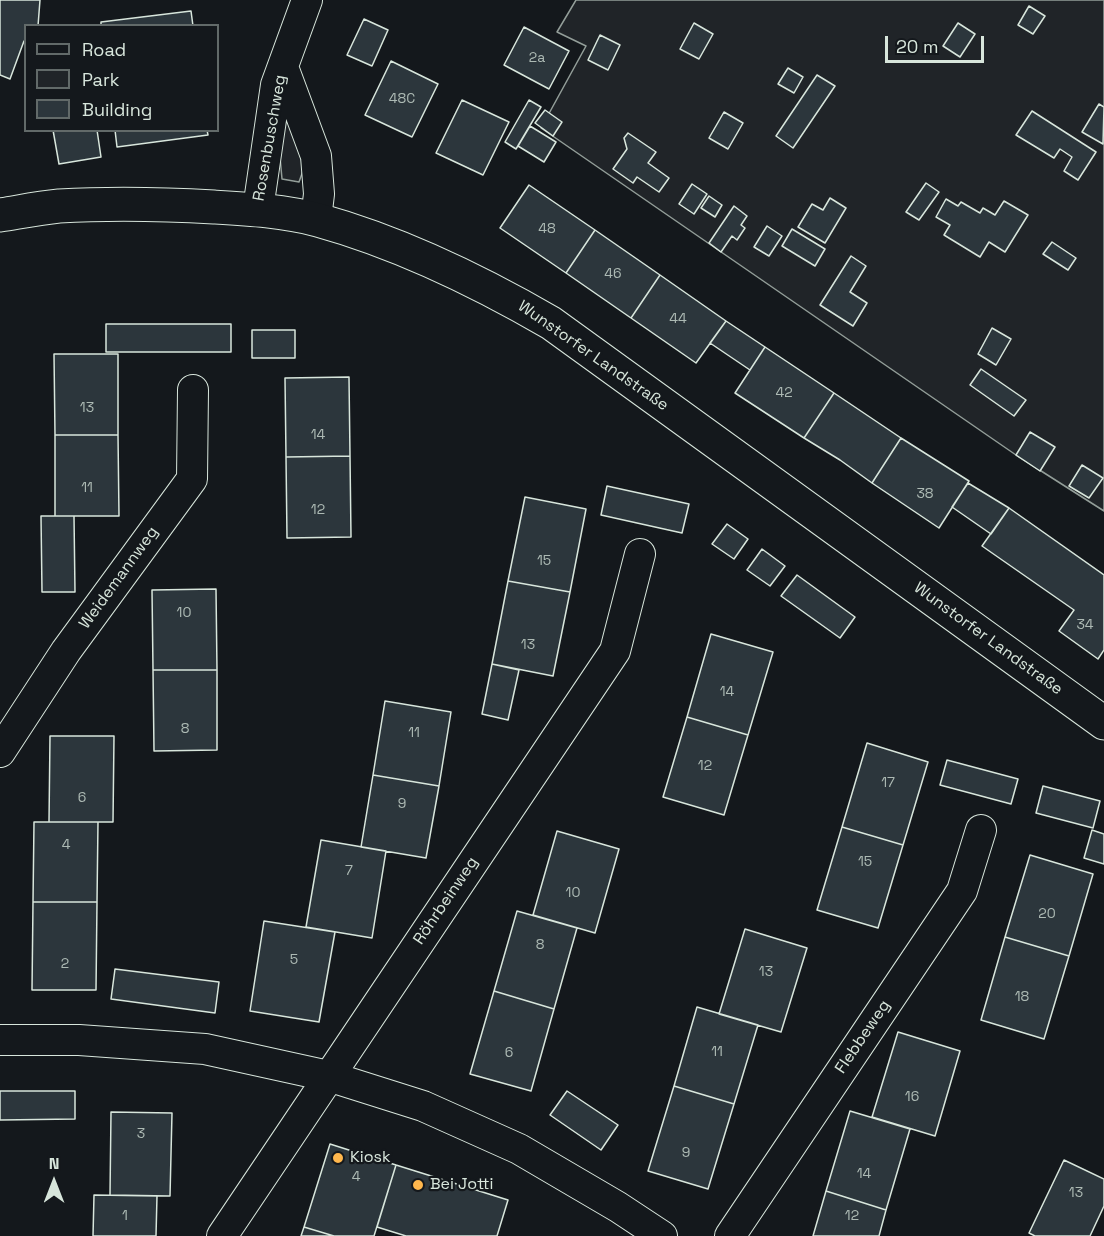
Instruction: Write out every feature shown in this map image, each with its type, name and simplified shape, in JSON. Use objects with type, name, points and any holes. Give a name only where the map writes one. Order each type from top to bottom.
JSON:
[{"type":"main road","name":"Wunstorfer Landstraße","points":[[0,215],[57,207],[148,203],[258,209],[316,219],[396,245],[449,268],[551,323],[1104,723]]},
{"type":"street","name":"Rosenbuschweg","points":[[258,209],[276,85],[308,0]]},
{"type":"street","name":"Rosenbuschweg","points":[[283,67],[316,156],[319,194],[316,219]]},
{"type":"street","name":"Weidemannweg","points":[[0,752],[66,651],[192,479],[193,390]]},
{"type":"street","name":"Röhrbeinweg","points":[[222,1236],[615,651],[640,554]]},
{"type":"street","name":"Flebbeweg","points":[[730,1236],[962,891],[981,830]]},
{"type":"street","points":[[0,1040],[79,1040],[205,1049],[328,1076],[423,1106],[519,1149],[618,1207],[662,1236]]},
{"type":"green space","points":[[576,0],[1104,0],[1104,511],[1016,455],[541,128],[586,46],[557,32]]},
{"type":"green space","points":[[283,99],[304,168],[299,182],[282,179],[280,157]]},
{"type":"building","points":[[0,0],[40,0],[38,24],[24,24],[24,41],[10,79],[0,75]]},
{"type":"building","points":[[1029,6],[1045,16],[1033,34],[1018,25]]},
{"type":"building","points":[[191,11],[193,24],[101,24],[101,22]]},
{"type":"building","points":[[364,19],[388,30],[372,66],[347,55]]},
{"type":"building","points":[[694,23],[713,34],[699,59],[680,49]]},
{"type":"building","points":[[958,23],[975,34],[960,57],[943,46]]},
{"type":"building","points":[[524,27],[569,51],[549,89],[504,65]]},
{"type":"building","points":[[600,35],[620,45],[608,70],[588,60]]},
{"type":"building","points":[[391,61],[438,84],[412,137],[365,115]]},
{"type":"building","points":[[788,68],[803,77],[794,93],[778,84]]},
{"type":"building","points":[[817,75],[835,86],[793,148],[776,136]]},
{"type":"building","points":[[462,100],[509,122],[483,175],[436,153]]},
{"type":"building","points":[[529,100],[541,107],[516,149],[505,142]]},
{"type":"building","points":[[1099,104],[1104,107],[1103,144],[1082,132]]},
{"type":"building","points":[[545,110],[562,122],[553,136],[535,123]]},
{"type":"building","points":[[1032,111],[1096,152],[1078,180],[1064,171],[1072,157],[1060,149],[1054,158],[1016,135]]},
{"type":"building","points":[[724,112],[743,123],[728,149],[709,138]]},
{"type":"building","points":[[530,126],[556,142],[544,162],[518,146]]},
{"type":"building","points":[[53,132],[97,132],[101,157],[59,164]]},
{"type":"building","points":[[115,132],[207,132],[208,135],[117,147]]},
{"type":"building","points":[[628,133],[656,152],[648,163],[669,178],[659,192],[637,177],[633,183],[613,169],[627,149],[624,138]]},
{"type":"building","points":[[926,183],[939,192],[919,220],[906,212]]},
{"type":"building","points":[[692,184],[707,194],[694,214],[679,204]]},
{"type":"building","points":[[529,185],[595,230],[566,273],[500,228]]},
{"type":"building","points":[[709,196],[722,205],[715,217],[701,208]]},
{"type":"building","points":[[830,198],[846,208],[825,243],[798,227],[812,204],[823,210]]},
{"type":"building","points":[[946,199],[958,206],[961,202],[980,213],[983,208],[995,215],[1004,201],[1028,215],[1005,252],[989,242],[980,257],[944,235],[950,225],[936,217]]},
{"type":"building","points":[[734,206],[747,216],[741,225],[745,228],[737,240],[732,236],[721,252],[709,243]]},
{"type":"building","points":[[767,226],[782,236],[769,256],[754,247]]},
{"type":"building","points":[[792,229],[825,249],[815,266],[782,246]]},
{"type":"building","points":[[595,230],[660,275],[631,318],[566,273]]},
{"type":"building","points":[[1052,242],[1076,258],[1068,270],[1043,254]]},
{"type":"building","points":[[851,256],[866,266],[850,292],[867,303],[853,326],[820,305]]},
{"type":"building","points":[[660,275],[726,321],[696,363],[631,318]]},
{"type":"building","points":[[726,321],[765,347],[750,370],[710,343]]},
{"type":"building","points":[[106,324],[231,324],[231,352],[106,352]]},
{"type":"building","points":[[992,328],[1011,339],[996,365],[978,354]]},
{"type":"building","points":[[252,330],[295,330],[295,358],[252,358]]},
{"type":"building","points":[[765,347],[834,393],[804,438],[735,393]]},
{"type":"building","points":[[54,354],[118,354],[118,435],[55,435]]},
{"type":"building","points":[[981,369],[1026,400],[1014,416],[970,385]]},
{"type":"building","points":[[349,377],[350,456],[286,457],[285,378]]},
{"type":"building","points":[[834,393],[901,438],[872,483],[804,438]]},
{"type":"building","points":[[1030,432],[1055,447],[1040,471],[1016,455]]},
{"type":"building","points":[[55,435],[118,435],[119,516],[55,516]]},
{"type":"building","points":[[901,438],[969,481],[939,528],[872,483]]},
{"type":"building","points":[[350,456],[351,537],[287,538],[286,457]]},
{"type":"building","points":[[1082,465],[1103,478],[1089,498],[1069,486]]},
{"type":"building","points":[[968,483],[1009,508],[991,534],[952,507]]},
{"type":"building","points":[[607,486],[689,504],[682,533],[601,515]]},
{"type":"building","points":[[525,497],[586,509],[570,592],[508,581]]},
{"type":"building","points":[[1009,508],[1104,575],[1104,650],[1098,659],[1059,631],[1074,610],[982,546]]},
{"type":"building","points":[[41,516],[74,516],[75,592],[42,592]]},
{"type":"building","points":[[727,524],[748,539],[734,559],[712,544]]},
{"type":"building","points":[[762,549],[785,566],[770,586],[747,570]]},
{"type":"building","points":[[797,575],[855,617],[840,638],[781,596]]},
{"type":"building","points":[[508,581],[570,592],[553,676],[492,664]]},
{"type":"building","points":[[216,589],[217,670],[153,670],[152,590]]},
{"type":"building","points":[[711,634],[773,652],[748,735],[687,717]]},
{"type":"building","points":[[492,664],[519,670],[508,720],[482,714]]},
{"type":"building","points":[[153,670],[217,670],[217,750],[154,751]]},
{"type":"building","points":[[385,701],[451,712],[439,786],[373,775]]},
{"type":"building","points":[[687,717],[748,735],[724,815],[663,797]]},
{"type":"building","points":[[50,736],[114,736],[113,822],[49,822]]},
{"type":"building","points":[[867,743],[928,762],[903,845],[842,827]]},
{"type":"building","points":[[947,760],[1018,779],[1011,804],[940,785]]},
{"type":"building","points":[[373,775],[439,786],[426,858],[361,847]]},
{"type":"building","points":[[1043,786],[1100,801],[1093,828],[1036,813]]},
{"type":"building","points":[[34,822],[98,822],[97,902],[33,902]]},
{"type":"building","points":[[842,827],[903,845],[878,928],[817,910]]},
{"type":"building","points":[[1092,830],[1104,834],[1104,864],[1084,858]]},
{"type":"building","points":[[557,831],[619,849],[595,933],[533,915]]},
{"type":"building","points":[[321,840],[386,851],[372,938],[306,927]]},
{"type":"building","points":[[1030,855],[1093,874],[1069,956],[1005,937]]},
{"type":"building","points":[[33,902],[97,902],[96,990],[32,990]]},
{"type":"building","points":[[517,911],[577,928],[554,1009],[494,991]]},
{"type":"building","points":[[264,921],[335,932],[319,1022],[250,1011]]},
{"type":"building","points":[[745,929],[807,948],[781,1032],[719,1014]]},
{"type":"building","points":[[1005,937],[1069,956],[1044,1039],[981,1020]]},
{"type":"building","points":[[115,969],[219,982],[215,1013],[111,999]]},
{"type":"building","points":[[494,991],[554,1009],[531,1091],[470,1074]]},
{"type":"building","points":[[697,1007],[758,1025],[734,1104],[674,1086]]},
{"type":"building","points":[[898,1032],[960,1051],[935,1136],[872,1117]]},
{"type":"building","points":[[674,1086],[734,1104],[708,1189],[648,1171]]},
{"type":"building","points":[[0,1091],[75,1091],[75,1119],[0,1120]]},
{"type":"building","points":[[567,1091],[618,1125],[601,1150],[550,1115]]},
{"type":"building","points":[[850,1111],[910,1129],[886,1210],[826,1191]]},
{"type":"building","points":[[111,1112],[172,1113],[170,1196],[110,1195]]},
{"type":"building","points":[[330,1144],[396,1165],[374,1236],[334,1236],[304,1227]]},
{"type":"building","points":[[1064,1160],[1104,1179],[1104,1206],[1090,1236],[1035,1236],[1029,1233]]},
{"type":"building","points":[[396,1165],[508,1200],[497,1236],[406,1236],[377,1227]]},
{"type":"building","points":[[826,1191],[886,1210],[879,1236],[813,1236]]},
{"type":"building","points":[[94,1195],[157,1196],[156,1236],[93,1236]]},
{"type":"building","points":[[304,1227],[334,1236],[301,1236]]},
{"type":"place","name":"Kiosk","points":[[338,1158]]},
{"type":"place","name":"Bei Jotti","points":[[418,1185]]}]
